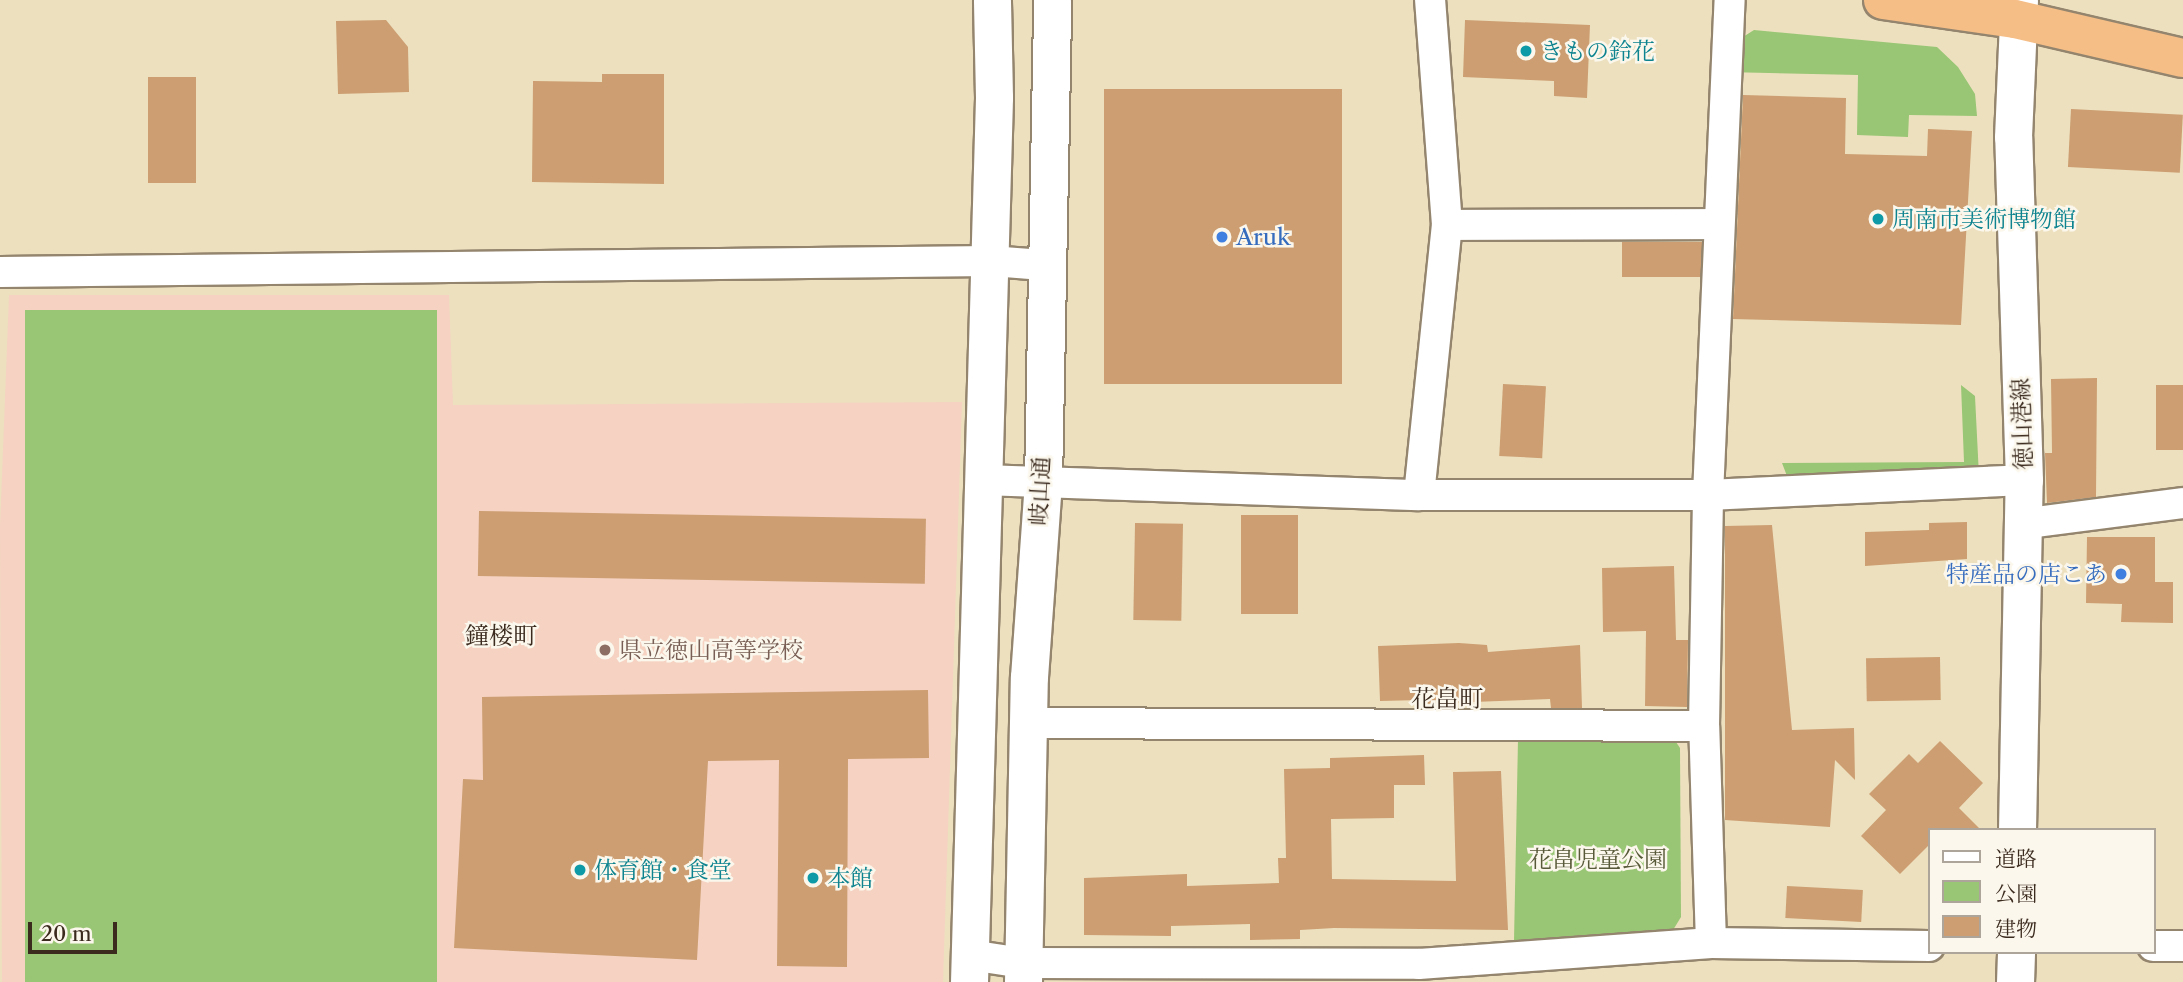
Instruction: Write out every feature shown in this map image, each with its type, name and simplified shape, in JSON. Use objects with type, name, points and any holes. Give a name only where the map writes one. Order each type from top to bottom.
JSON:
[{"type":"highway","points":[[1883,0],[2017,9],[2183,58]]},
{"type":"street","points":[[992,0],[990,261],[970,969],[1023,973],[1419,973],[1711,943],[1927,946]]},
{"type":"street","name":"岐山通","points":[[1023,973],[1028,723],[1043,482],[1043,265],[1052,0]]},
{"type":"street","points":[[1419,495],[1447,225],[1430,0]]},
{"type":"street","points":[[1711,943],[1704,726],[1708,495],[1730,0]]},
{"type":"street","name":"徳山港線","points":[[2017,9],[2013,137],[2024,480],[2021,524],[2017,828]]},
{"type":"street","points":[[1447,225],[1718,224]]},
{"type":"street","points":[[0,272],[990,261],[1043,265]]},
{"type":"street","points":[[983,480],[1419,495],[1708,495],[2024,480]]},
{"type":"street","points":[[2021,524],[2183,503]]},
{"type":"street","points":[[1028,723],[1704,726]]},
{"type":"street","points":[[2155,946],[2183,946]]},
{"type":"street","points":[[2015,954],[2015,982]]},
{"type":"shaded area","points":[[9,295],[449,295],[453,405],[962,402],[943,982],[2,982],[0,527]]},
{"type":"green space","points":[[1754,30],[1937,47],[1958,67],[1975,94],[1977,116],[1909,115],[1908,137],[1857,135],[1858,75],[1725,72],[1735,42]]},
{"type":"green space","points":[[25,310],[437,310],[437,982],[25,982]]},
{"type":"green space","points":[[1961,385],[1975,396],[1979,476],[1787,476],[1782,463],[1964,462]]},
{"type":"green space","name":"花畠児童公園","points":[[1518,739],[1676,742],[1680,748],[1681,917],[1670,935],[1652,943],[1514,941]]},
{"type":"building","points":[[386,20],[408,47],[409,92],[338,94],[336,21]]},
{"type":"building","name":"きもの鈴花","points":[[1465,20],[1590,25],[1587,98],[1554,96],[1554,81],[1463,77]]},
{"type":"building","points":[[602,74],[664,74],[664,184],[532,182],[533,81],[602,82]]},
{"type":"building","points":[[148,77],[196,77],[196,183],[148,183]]},
{"type":"building","name":"Aruk","points":[[1104,89],[1342,89],[1342,384],[1104,384]]},
{"type":"building","points":[[1743,95],[1846,98],[1845,154],[1927,156],[1928,129],[1972,131],[1961,325],[1733,319]]},
{"type":"building","points":[[2071,109],[2183,115],[2180,173],[2068,167]]},
{"type":"building","points":[[1622,242],[1702,242],[1702,277],[1622,277]]},
{"type":"building","points":[[2097,378],[2096,497],[2047,503],[2045,453],[2052,453],[2051,379]]},
{"type":"building","points":[[1503,384],[1546,386],[1542,458],[1499,456]]},
{"type":"building","points":[[2156,385],[2183,385],[2183,450],[2156,450]]},
{"type":"building","points":[[479,511],[926,519],[925,584],[478,576]]},
{"type":"building","points":[[1241,515],[1298,515],[1298,614],[1241,614]]},
{"type":"building","points":[[1967,522],[1967,559],[1865,566],[1865,532],[1929,530],[1929,523]]},
{"type":"building","points":[[1135,523],[1183,524],[1181,621],[1133,620]]},
{"type":"building","points":[[1772,525],[1792,730],[1854,728],[1855,780],[1835,760],[1830,827],[1725,820],[1725,526]]},
{"type":"building","points":[[2087,537],[2155,537],[2155,582],[2173,582],[2173,623],[2121,622],[2122,604],[2086,603]]},
{"type":"building","points":[[1674,566],[1676,640],[1688,640],[1687,707],[1645,706],[1646,631],[1603,632],[1602,568]]},
{"type":"building","points":[[1459,643],[1487,645],[1488,652],[1580,645],[1582,708],[1551,708],[1550,699],[1420,704],[1420,700],[1380,701],[1378,646]]},
{"type":"building","points":[[1940,657],[1941,700],[1867,701],[1866,658]]},
{"type":"building","points":[[928,690],[929,758],[848,759],[847,967],[777,966],[779,760],[708,761],[697,960],[454,948],[463,779],[483,780],[482,697]]},
{"type":"building","points":[[1940,741],[1983,783],[1959,808],[1979,828],[1927,828],[1927,847],[1900,874],[1861,836],[1886,810],[1869,794],[1909,754],[1918,763]]},
{"type":"building","points":[[1424,755],[1425,785],[1394,785],[1394,818],[1331,819],[1332,879],[1456,881],[1453,772],[1501,771],[1508,930],[1334,928],[1300,930],[1300,939],[1250,940],[1250,924],[1171,926],[1171,936],[1084,935],[1084,878],[1187,874],[1187,886],[1279,883],[1278,858],[1286,858],[1284,769],[1330,768],[1330,758]]},
{"type":"building","points":[[1787,886],[1863,890],[1861,922],[1785,918]]},
{"type":"place","name":"きもの鈴花","points":[[1526,51]]},
{"type":"place","name":"周南市美術博物館","points":[[1878,219]]},
{"type":"place","name":"Aruk","points":[[1222,237]]},
{"type":"place","name":"特産品の店こあ","points":[[2121,574]]},
{"type":"place","name":"県立徳山高等学校","points":[[605,650]]},
{"type":"place","name":"体育館・食堂","points":[[580,870]]},
{"type":"place","name":"本館","points":[[813,878]]},
{"type":"district","name":"鐘楼町","points":[[501,636]]},
{"type":"district","name":"花畠町","points":[[1447,699]]}]
